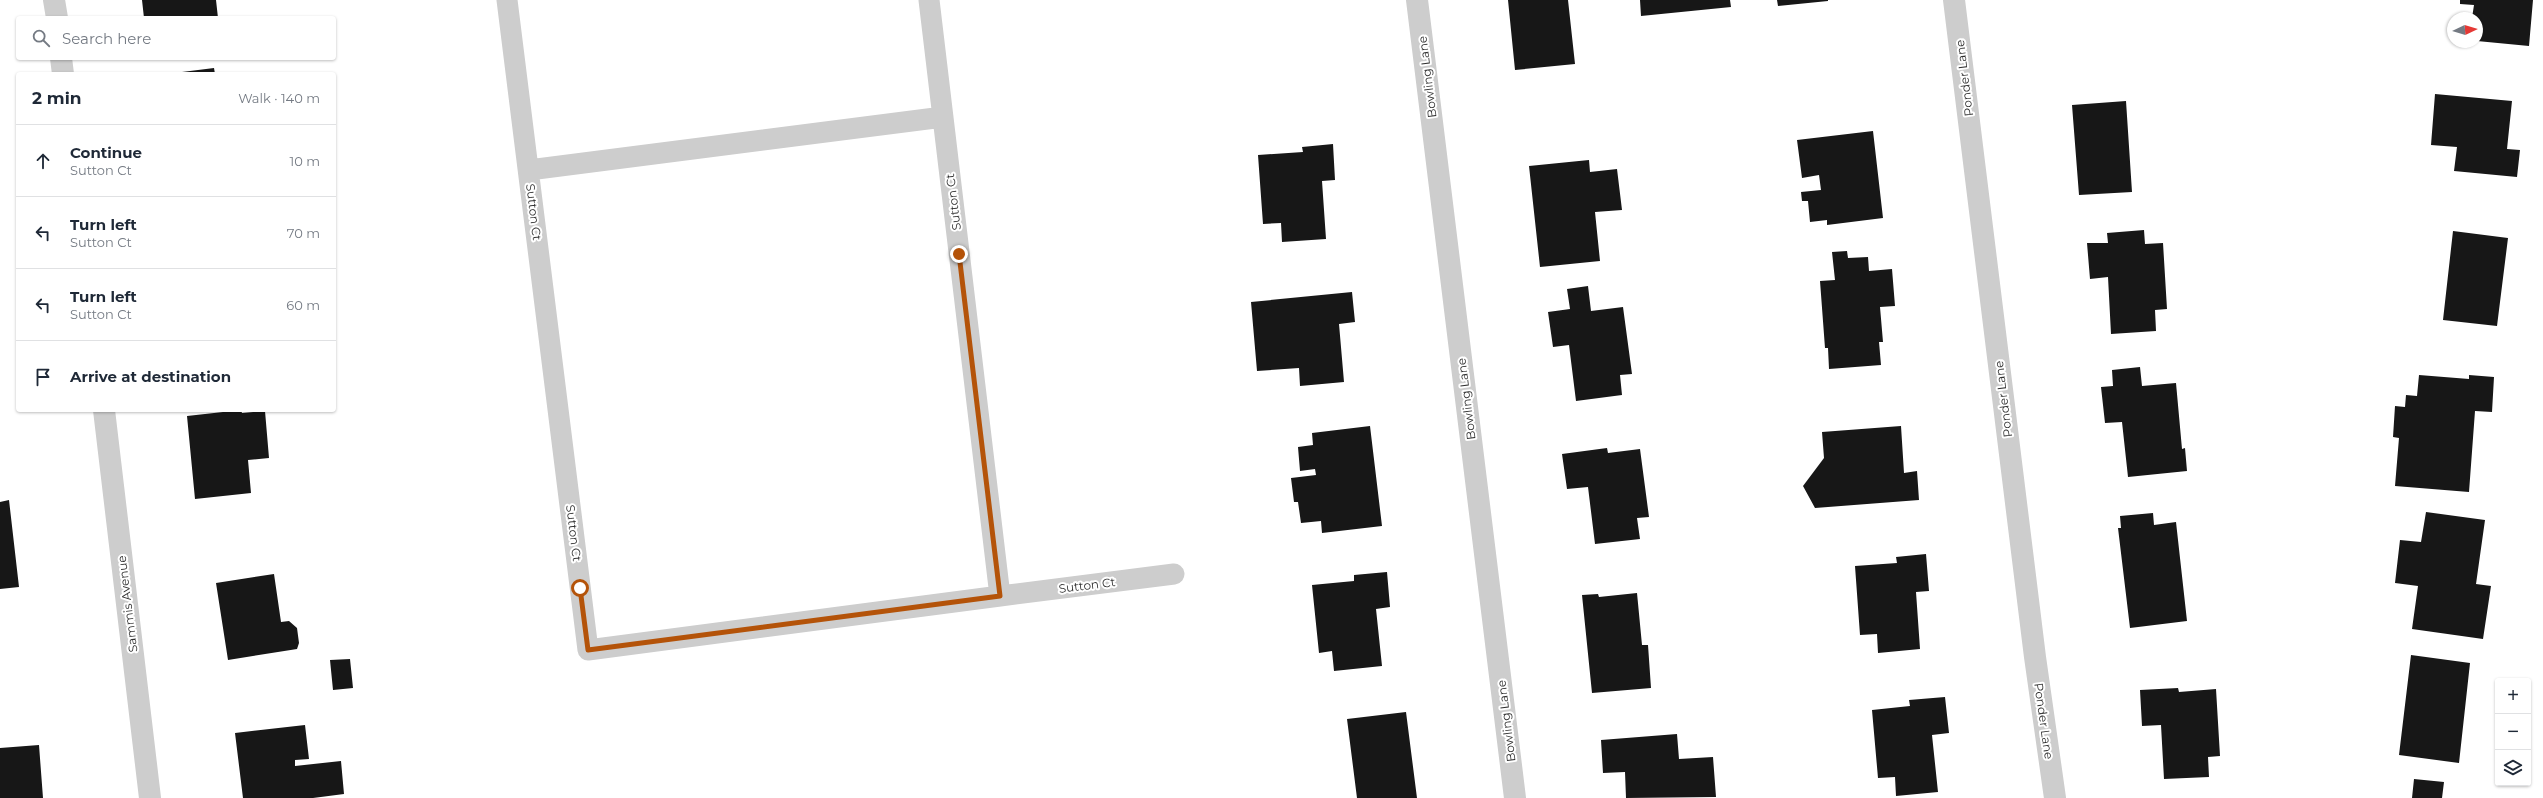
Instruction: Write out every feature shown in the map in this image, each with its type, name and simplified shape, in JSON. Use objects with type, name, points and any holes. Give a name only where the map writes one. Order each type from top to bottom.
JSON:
[{"type":"street","points":[[54,0],[56,16]]},
{"type":"street","name":"Bowling Lane","points":[[1417,0],[1515,798]]},
{"type":"street","name":"Ponder Lane","points":[[1954,0],[2034,657],[2054,798]]},
{"type":"street","points":[[61,60],[63,72]]},
{"type":"street","name":"Sammis Avenue","points":[[104,412],[150,798]]},
{"type":"lane","name":"Sutton Ct","points":[[508,0],[588,650],[1174,574]]},
{"type":"lane","name":"Sutton Ct","points":[[928,0],[1000,596]]},
{"type":"lane","name":"Sutton Ct","points":[[528,170],[943,117]]},
{"type":"building","points":[[142,0],[216,0],[218,16],[144,16]]},
{"type":"building","points":[[1508,0],[1568,0],[1575,64],[1515,70]]},
{"type":"building","points":[[1640,0],[1730,0],[1731,7],[1641,16]]},
{"type":"building","points":[[1777,0],[1828,0],[1828,1],[1778,6]]},
{"type":"building","points":[[2460,0],[2533,0],[2529,46],[2483,42],[2483,12],[2473,12],[2474,5],[2460,4]]},
{"type":"building","points":[[214,68],[215,72],[182,72]]},
{"type":"building","points":[[2435,94],[2512,101],[2507,149],[2520,150],[2517,177],[2454,171],[2457,147],[2431,145]]},
{"type":"building","points":[[2126,101],[2132,192],[2079,195],[2072,105]]},
{"type":"building","points":[[1873,131],[1883,218],[1827,225],[1827,220],[1810,222],[1808,201],[1802,201],[1801,192],[1821,190],[1819,175],[1802,178],[1797,140]]},
{"type":"building","points":[[1333,144],[1335,180],[1322,181],[1326,239],[1282,242],[1281,223],[1263,224],[1258,155],[1303,152],[1302,147]]},
{"type":"building","points":[[1589,160],[1590,172],[1617,169],[1622,210],[1595,212],[1600,261],[1540,267],[1529,166]]},
{"type":"building","points":[[2144,230],[2145,244],[2163,243],[2167,309],[2155,310],[2156,331],[2111,334],[2108,277],[2090,279],[2087,243],[2108,243],[2107,233]]},
{"type":"building","points":[[2453,231],[2508,238],[2497,326],[2443,320]]},
{"type":"building","points":[[1847,251],[1848,258],[1868,257],[1869,271],[1892,269],[1895,306],[1880,307],[1883,342],[1879,342],[1881,365],[1829,369],[1828,348],[1825,348],[1820,281],[1835,280],[1832,252]]},
{"type":"building","points":[[1588,286],[1591,311],[1623,307],[1632,374],[1620,375],[1622,395],[1576,401],[1569,345],[1553,347],[1548,312],[1570,309],[1567,289]]},
{"type":"building","points":[[1352,292],[1355,322],[1339,324],[1344,382],[1300,386],[1299,368],[1257,371],[1251,302]]},
{"type":"building","points":[[2140,367],[2142,386],[2176,383],[2182,449],[2185,448],[2187,471],[2128,477],[2122,422],[2105,423],[2101,387],[2113,386],[2112,370]]},
{"type":"building","points":[[2419,375],[2469,379],[2469,375],[2494,377],[2492,412],[2475,411],[2469,492],[2395,486],[2399,438],[2393,437],[2395,406],[2405,407],[2406,395],[2417,396]]},
{"type":"building","points":[[223,412],[265,412],[269,458],[248,460],[251,493],[195,499],[187,416]]},
{"type":"building","points":[[1370,426],[1382,526],[1322,533],[1321,521],[1301,523],[1298,502],[1294,502],[1291,478],[1316,475],[1315,469],[1300,471],[1298,447],[1313,445],[1312,433]]},
{"type":"building","points":[[1901,426],[1904,473],[1917,471],[1919,500],[1815,508],[1803,486],[1824,458],[1822,432]]},
{"type":"building","points":[[1607,448],[1608,453],[1640,449],[1649,517],[1637,518],[1640,539],[1595,544],[1588,487],[1567,489],[1562,454]]},
{"type":"building","points":[[9,500],[19,587],[0,589],[0,502]]},
{"type":"building","points":[[2426,512],[2485,520],[2476,584],[2491,586],[2483,639],[2412,629],[2418,586],[2395,583],[2400,540],[2421,542]]},
{"type":"building","points":[[2153,513],[2154,525],[2176,522],[2187,621],[2130,628],[2118,528],[2121,528],[2120,516]]},
{"type":"building","points":[[1926,554],[1929,591],[1916,592],[1920,649],[1878,653],[1877,634],[1860,635],[1855,566],[1897,563],[1896,557]]},
{"type":"building","points":[[1387,572],[1390,607],[1376,609],[1382,666],[1334,671],[1332,651],[1319,653],[1312,585],[1354,581],[1354,575]]},
{"type":"building","points":[[274,574],[281,622],[289,621],[297,628],[299,643],[297,649],[228,660],[216,583]]},
{"type":"building","points":[[1637,593],[1642,645],[1648,645],[1651,688],[1592,693],[1582,595],[1598,594],[1599,597]]},
{"type":"building","points":[[2411,655],[2470,663],[2459,763],[2399,755]]},
{"type":"building","points":[[350,659],[353,688],[333,690],[330,660]]},
{"type":"building","points":[[2178,688],[2179,692],[2216,689],[2220,756],[2208,757],[2209,777],[2164,779],[2161,725],[2142,726],[2140,690]]},
{"type":"building","points":[[1945,697],[1949,733],[1932,735],[1938,792],[1896,796],[1895,777],[1878,778],[1872,710],[1910,706],[1909,700]]},
{"type":"building","points":[[1406,712],[1417,798],[1357,798],[1347,719]]},
{"type":"building","points":[[305,725],[309,759],[295,760],[295,766],[341,761],[344,794],[313,798],[243,798],[235,733]]},
{"type":"building","points":[[1677,734],[1679,759],[1713,757],[1716,797],[1626,798],[1625,772],[1603,773],[1601,740]]},
{"type":"building","points":[[39,745],[43,798],[0,798],[0,748]]},
{"type":"building","points":[[2414,779],[2444,782],[2442,798],[2412,798]]},
{"type":"route","points":[[580,588],[588,650],[1000,596],[959,254]]}]
